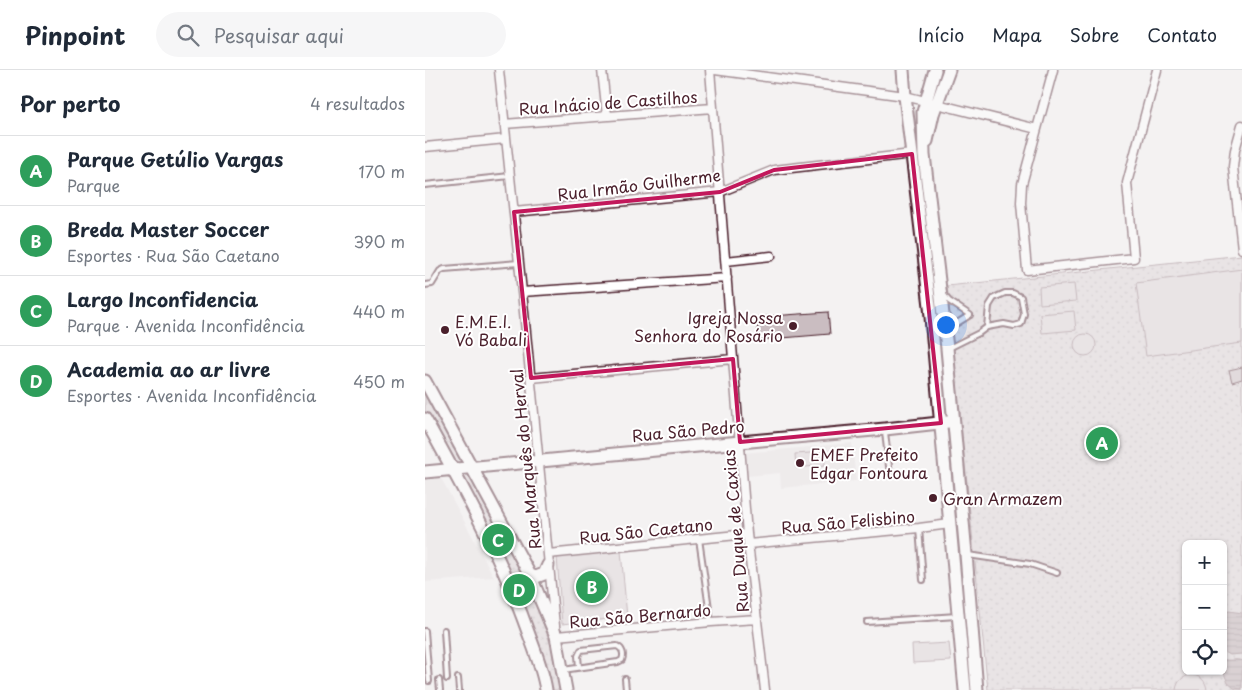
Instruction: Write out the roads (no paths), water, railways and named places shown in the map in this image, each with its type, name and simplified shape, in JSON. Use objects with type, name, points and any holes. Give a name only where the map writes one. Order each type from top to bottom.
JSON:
[{"type":"main road","points":[[903,70],[927,280],[965,690]]},
{"type":"main road","points":[[935,70],[924,155],[947,348],[977,690]]},
{"type":"main road","points":[[931,102],[949,70]]},
{"type":"main road","points":[[425,381],[530,575],[556,636],[566,690]]},
{"type":"main road","points":[[425,420],[483,529],[516,598],[542,672],[546,690]]},
{"type":"main road","name":"Rua São Pedro","points":[[425,472],[953,422]]},
{"type":"main road","points":[[530,575],[536,577],[544,574],[548,560]]},
{"type":"street","name":"Rua Marquês do Herval","points":[[499,70],[556,636]]},
{"type":"street","points":[[602,70],[607,116]]},
{"type":"street","name":"Rua Duque de Caxias","points":[[710,70],[747,534],[765,690]]},
{"type":"street","points":[[715,70],[905,96],[1037,129]]},
{"type":"street","points":[[1053,70],[1022,184],[1021,203],[1027,270],[1133,258],[1127,184],[1157,70]]},
{"type":"street","name":"Rua Inácio de Castilhos","points":[[504,124],[713,108]]},
{"type":"street","points":[[1242,125],[1239,149],[1233,167],[1242,249]]},
{"type":"street","points":[[425,147],[506,139]]},
{"type":"street","name":"Rua Irmão Guilherme","points":[[514,212],[720,192],[774,170],[912,154]]},
{"type":"street","points":[[726,261],[771,256]]},
{"type":"street","points":[[522,292],[727,278]]},
{"type":"street","points":[[531,378],[733,359]]},
{"type":"street","name":"Rua São Felisbino","points":[[748,544],[950,524]]},
{"type":"street","name":"Rua São Caetano","points":[[548,560],[747,534]]},
{"type":"street","name":"Rua São Bernardo","points":[[556,636],[757,619]]},
{"type":"lane","points":[[425,185],[510,176]]},
{"type":"lane","points":[[425,285],[432,284],[440,271],[444,269],[519,263]]},
{"type":"lane","points":[[940,291],[949,301],[970,315],[944,331]]},
{"type":"lane","points":[[947,348],[979,333],[987,327],[1003,324],[1014,326],[1021,324],[1024,314],[1021,297],[1013,293],[1005,293],[994,298],[989,306],[987,327]]},
{"type":"lane","points":[[885,429],[890,475]]},
{"type":"lane","points":[[919,528],[923,580]]},
{"type":"lane","points":[[699,539],[711,622]]},
{"type":"lane","points":[[966,554],[1030,564],[1057,573]]},
{"type":"lane","points":[[867,622],[959,616]]},
{"type":"lane","points":[[444,630],[447,679]]},
{"type":"lane","points":[[425,631],[429,681]]},
{"type":"lane","points":[[563,670],[618,662],[622,660],[623,652],[617,646],[581,650],[578,656],[579,667]]},
{"type":"lane","points":[[458,678],[459,690]]},
{"type":"lane","points":[[625,679],[626,690]]},
{"type":"lane","points":[[439,680],[440,690]]},
{"type":"place","name":"Igreja Nossa Senhora do Rosário","points":[[793,326]]},
{"type":"place","name":"E.M.E.I. Vó Babali","points":[[445,330]]},
{"type":"place","name":"Parque Getúlio Vargas","points":[[1102,443]]},
{"type":"place","name":"EMEF Prefeito Edgar Fontoura","points":[[800,463]]},
{"type":"place","name":"Gran Armazem","points":[[933,498]]},
{"type":"place","name":"Largo Inconfidencia","points":[[498,540]]},
{"type":"place","name":"Breda Master Soccer","points":[[592,587]]},
{"type":"place","name":"Academia ao ar livre","points":[[519,590]]}]
